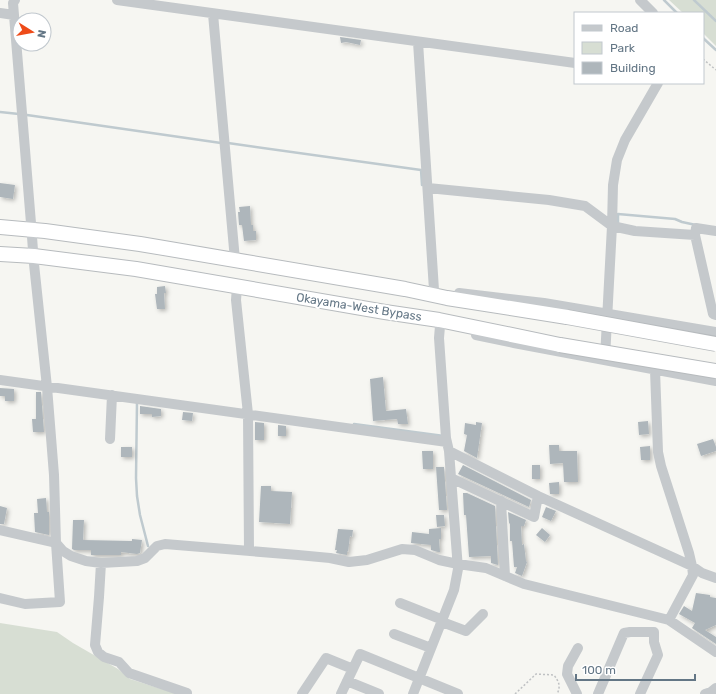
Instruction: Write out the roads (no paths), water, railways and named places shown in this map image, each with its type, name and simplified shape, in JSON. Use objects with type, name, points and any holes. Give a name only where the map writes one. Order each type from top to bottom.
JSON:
[{"type":"highway","name":"Okayama-West Bypass","points":[[0,227],[140,244],[716,344]]},
{"type":"highway","name":"Okayama-West Bypass","points":[[0,254],[34,256],[136,269],[439,320],[560,345],[716,371]]},
{"type":"street","points":[[14,12],[13,3],[15,0]]},
{"type":"street","points":[[116,0],[574,63]]},
{"type":"street","points":[[640,0],[652,12]]},
{"type":"street","points":[[0,13],[12,15]]},
{"type":"street","points":[[213,14],[235,260]]},
{"type":"street","points":[[418,42],[434,290]]},
{"type":"street","points":[[0,598],[25,604],[60,602],[54,476],[17,52]]},
{"type":"street","points":[[604,360],[613,185],[617,160],[625,140],[657,84]]},
{"type":"street","points":[[428,188],[549,200],[585,206],[612,226],[635,232],[695,235]]},
{"type":"street","points":[[716,231],[696,228],[695,235],[713,314],[716,315]]},
{"type":"street","points":[[238,287],[236,300],[248,411],[249,551]]},
{"type":"street","points":[[405,289],[434,290],[544,303],[716,332]]},
{"type":"street","points":[[385,312],[514,343],[716,381]]},
{"type":"street","points":[[413,694],[454,590],[458,569],[439,338],[440,326]]},
{"type":"street","points":[[655,370],[658,452],[692,566],[693,575],[669,620]]},
{"type":"street","points":[[0,380],[248,411],[447,441],[538,498],[716,578]]},
{"type":"street","points":[[110,439],[112,395]]},
{"type":"street","points":[[451,478],[534,517],[538,498]]},
{"type":"street","points":[[501,502],[505,576]]},
{"type":"street","points":[[0,530],[56,542],[63,550],[72,556],[86,561],[102,563],[137,561],[145,558],[157,546],[165,544],[330,558],[349,562],[367,560],[402,550],[415,550],[439,560],[486,568],[524,584],[669,620],[716,652]]},
{"type":"street","points":[[102,563],[95,645],[98,652],[104,657],[119,662],[129,673],[187,693]]},
{"type":"street","points":[[400,603],[466,631],[482,614]]},
{"type":"street","points":[[598,694],[624,633],[654,632],[654,642],[658,655],[640,694]]},
{"type":"street","points":[[394,634],[431,648]]},
{"type":"street","points":[[577,694],[567,674],[568,666],[578,648]]},
{"type":"street","points":[[341,694],[360,654],[458,694]]},
{"type":"street","points":[[302,694],[326,658],[353,669]]},
{"type":"street","points":[[347,681],[379,694]]},
{"type":"street","points":[[705,694],[716,688]]},
{"type":"waterway","points":[[664,0],[676,12]]},
{"type":"waterway","points":[[694,0],[716,21]]},
{"type":"waterway","points":[[704,39],[716,50]]},
{"type":"waterway","points":[[0,112],[19,114]]},
{"type":"waterway","points":[[27,115],[221,143]]},
{"type":"waterway","points":[[228,143],[421,170],[422,185]]},
{"type":"waterway","points":[[618,224],[618,214],[675,219],[696,225]]},
{"type":"waterway","points":[[137,402],[137,496],[148,546]]},
{"type":"waterway","points":[[354,424],[444,436]]}]
